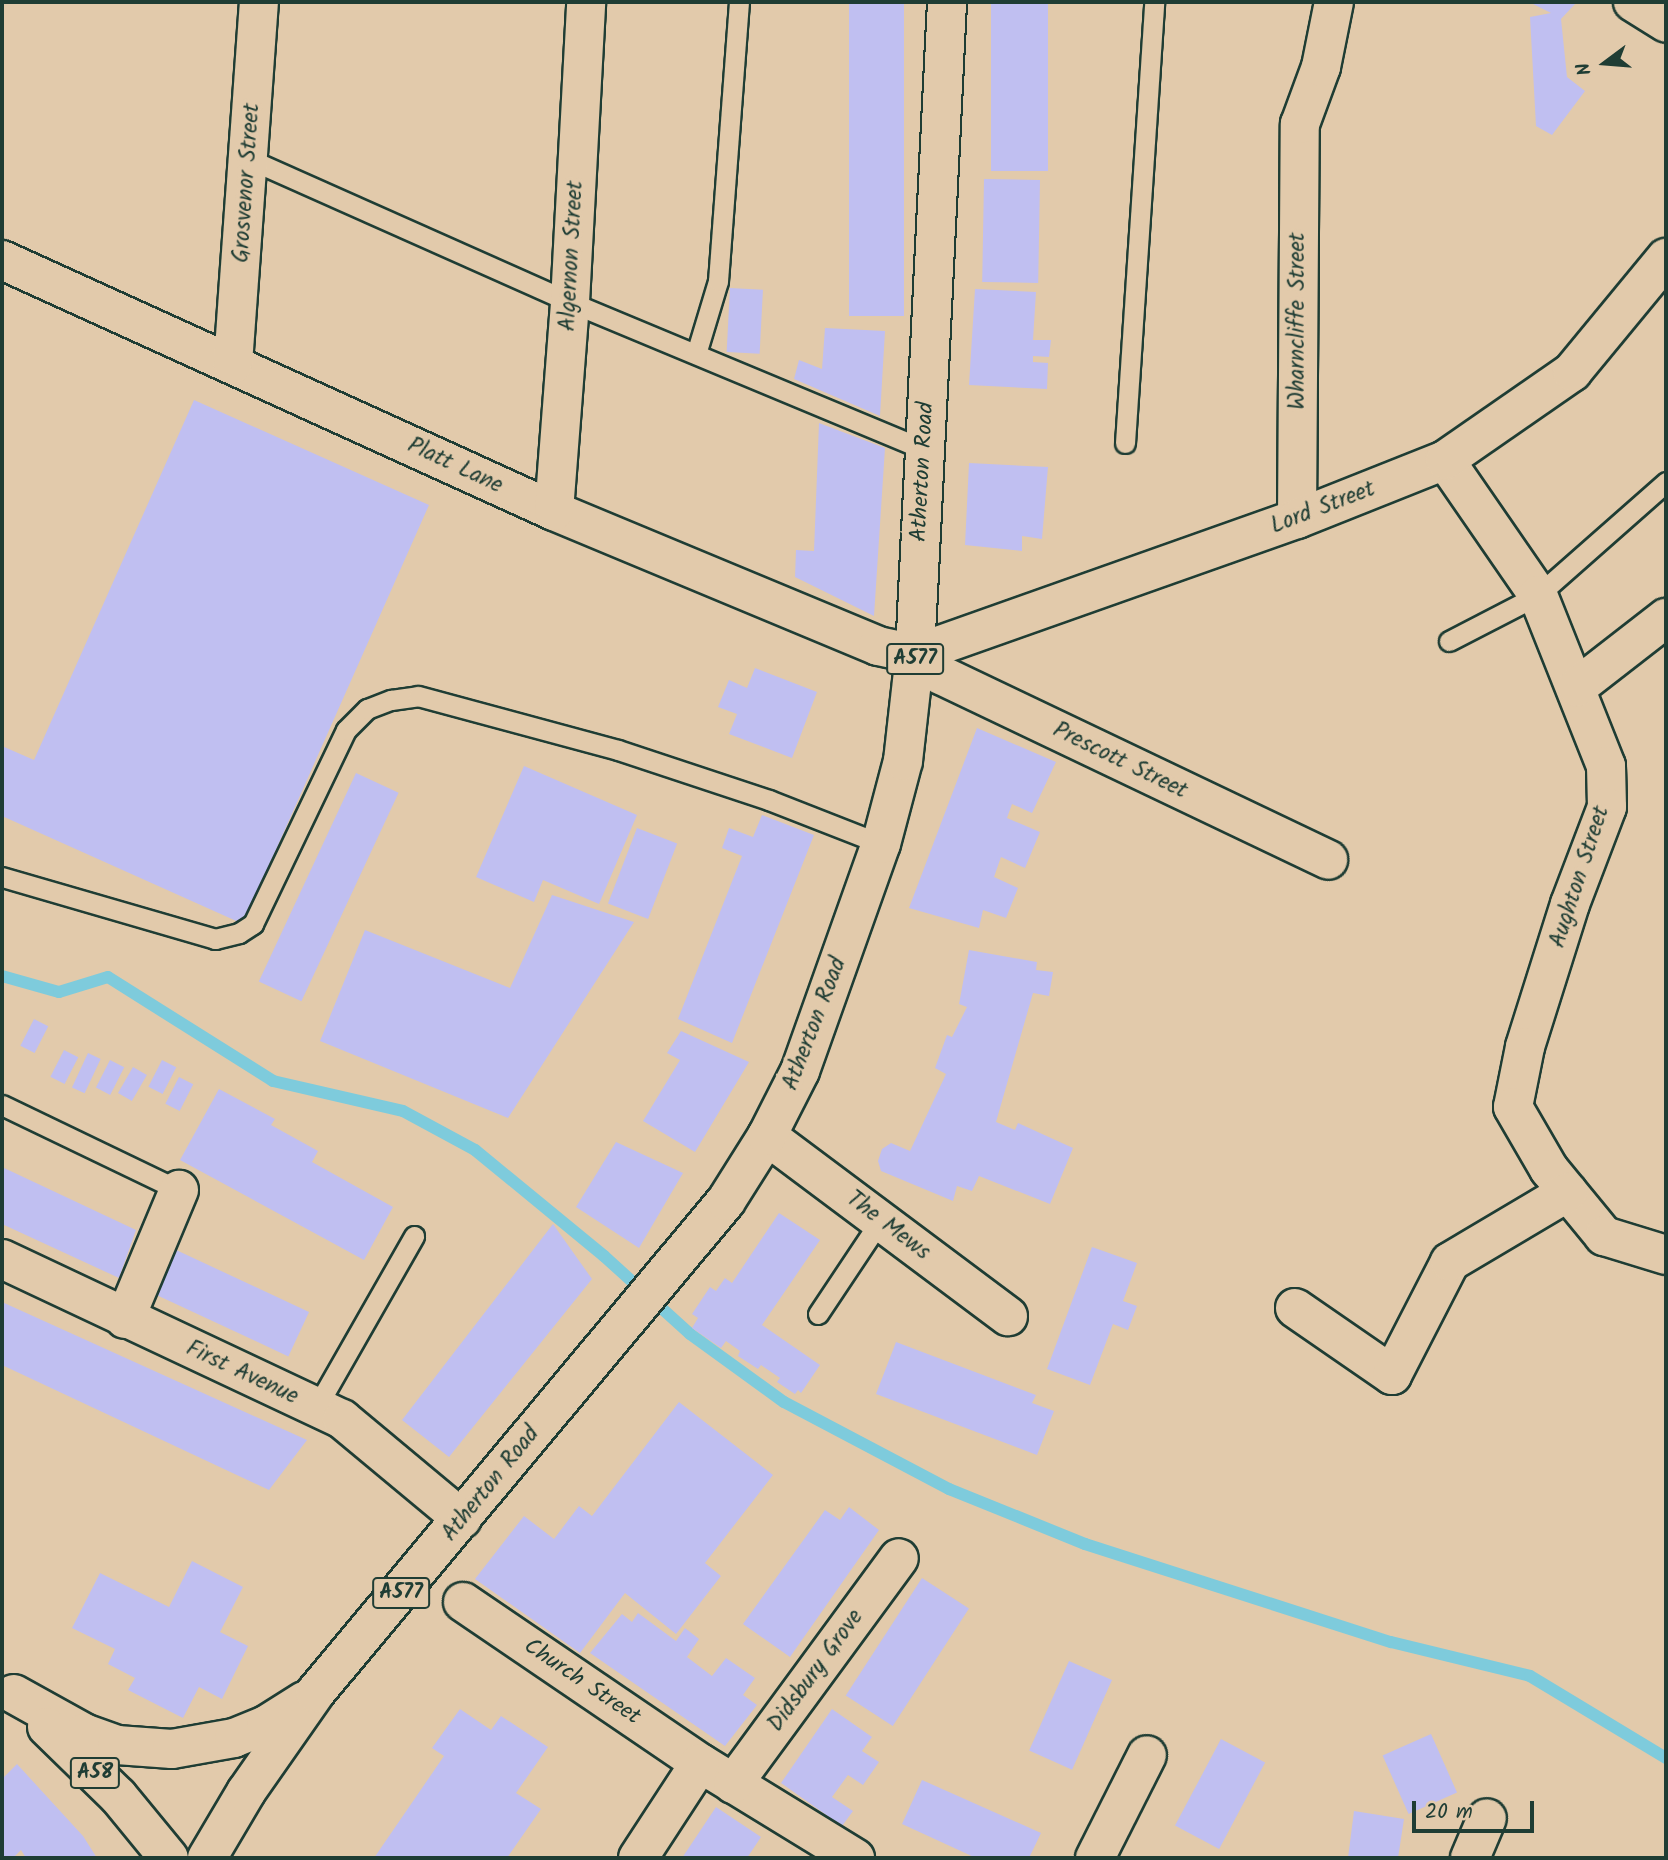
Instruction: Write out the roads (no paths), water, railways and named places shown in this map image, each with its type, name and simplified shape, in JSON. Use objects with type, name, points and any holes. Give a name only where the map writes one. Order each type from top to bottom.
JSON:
[{"type":"main road","name":"Grosvenor Street","points":[[233,364],[259,2]]},
{"type":"main road","name":"Algernon Street","points":[[554,511],[570,302],[586,2]]},
{"type":"main road","name":"Atherton Road","points":[[207,1858],[246,1792],[315,1693],[463,1519],[726,1200],[767,1136],[800,1071],[881,844],[903,761],[915,654],[947,2]]},
{"type":"main road","name":"Wharncliffe Street","points":[[1297,519],[1300,124],[1321,67],[1334,2]]},
{"type":"main road","points":[[1633,2],[1666,23]]},
{"type":"main road","name":"Lord Street","points":[[915,654],[1297,519],[1445,460],[1572,372],[1666,258]]},
{"type":"main road","name":"Platt Lane","points":[[2,260],[554,511],[878,646],[915,654]]},
{"type":"main road","name":"Aughton Street","points":[[1445,460],[1538,595],[1577,687],[1606,766],[1607,807],[1570,904],[1529,1034],[1513,1107],[1549,1169],[1604,1236],[1666,1255]]},
{"type":"main road","points":[[1577,687],[1666,618]]},
{"type":"main road","name":"Prescott Street","points":[[915,654],[940,675],[1328,860]]},
{"type":"main road","name":"The Mews","points":[[767,1136],[1008,1316]]},
{"type":"main road","points":[[125,1318],[179,1190]]},
{"type":"main road","points":[[1295,1308],[1392,1375],[1450,1262],[1568,1192]]},
{"type":"main road","name":"First Avenue","points":[[2,1259],[342,1419],[463,1519]]},
{"type":"main road","name":"Didsbury Grove","points":[[733,1784],[898,1558]]},
{"type":"main road","name":"Church Street","points":[[463,1602],[700,1763],[855,1858]]},
{"type":"main road","points":[[8,1690],[84,1733],[117,1745],[172,1749],[234,1738],[266,1725],[315,1693]]},
{"type":"main road","name":"A58","points":[[8,1690],[118,1796],[169,1858]]},
{"type":"main road","points":[[1095,1858],[1147,1755]]},
{"type":"main road","points":[[638,1858],[700,1763]]},
{"type":"main road","points":[[1470,1858],[1487,1818]]},
{"type":"lane","points":[[696,354],[718,281],[739,2]]},
{"type":"lane","points":[[1125,443],[1154,2]]},
{"type":"lane","points":[[249,159],[570,302],[924,449]]},
{"type":"lane","points":[[1448,641],[1538,595],[1666,482]]},
{"type":"lane","points":[[2,877],[215,939],[239,933],[253,924],[345,730],[367,709],[391,700],[418,696],[618,750],[769,800],[881,844]]},
{"type":"lane","points":[[2,1105],[179,1190]]},
{"type":"lane","points":[[818,1314],[880,1220]]},
{"type":"lane","points":[[316,1408],[414,1236]]},
{"type":"waterway","points":[[2,976],[59,992],[108,977],[273,1081],[403,1111],[475,1150],[604,1256],[690,1334],[784,1402],[949,1489],[1085,1544],[1391,1642],[1530,1676],[1666,1758]]}]
